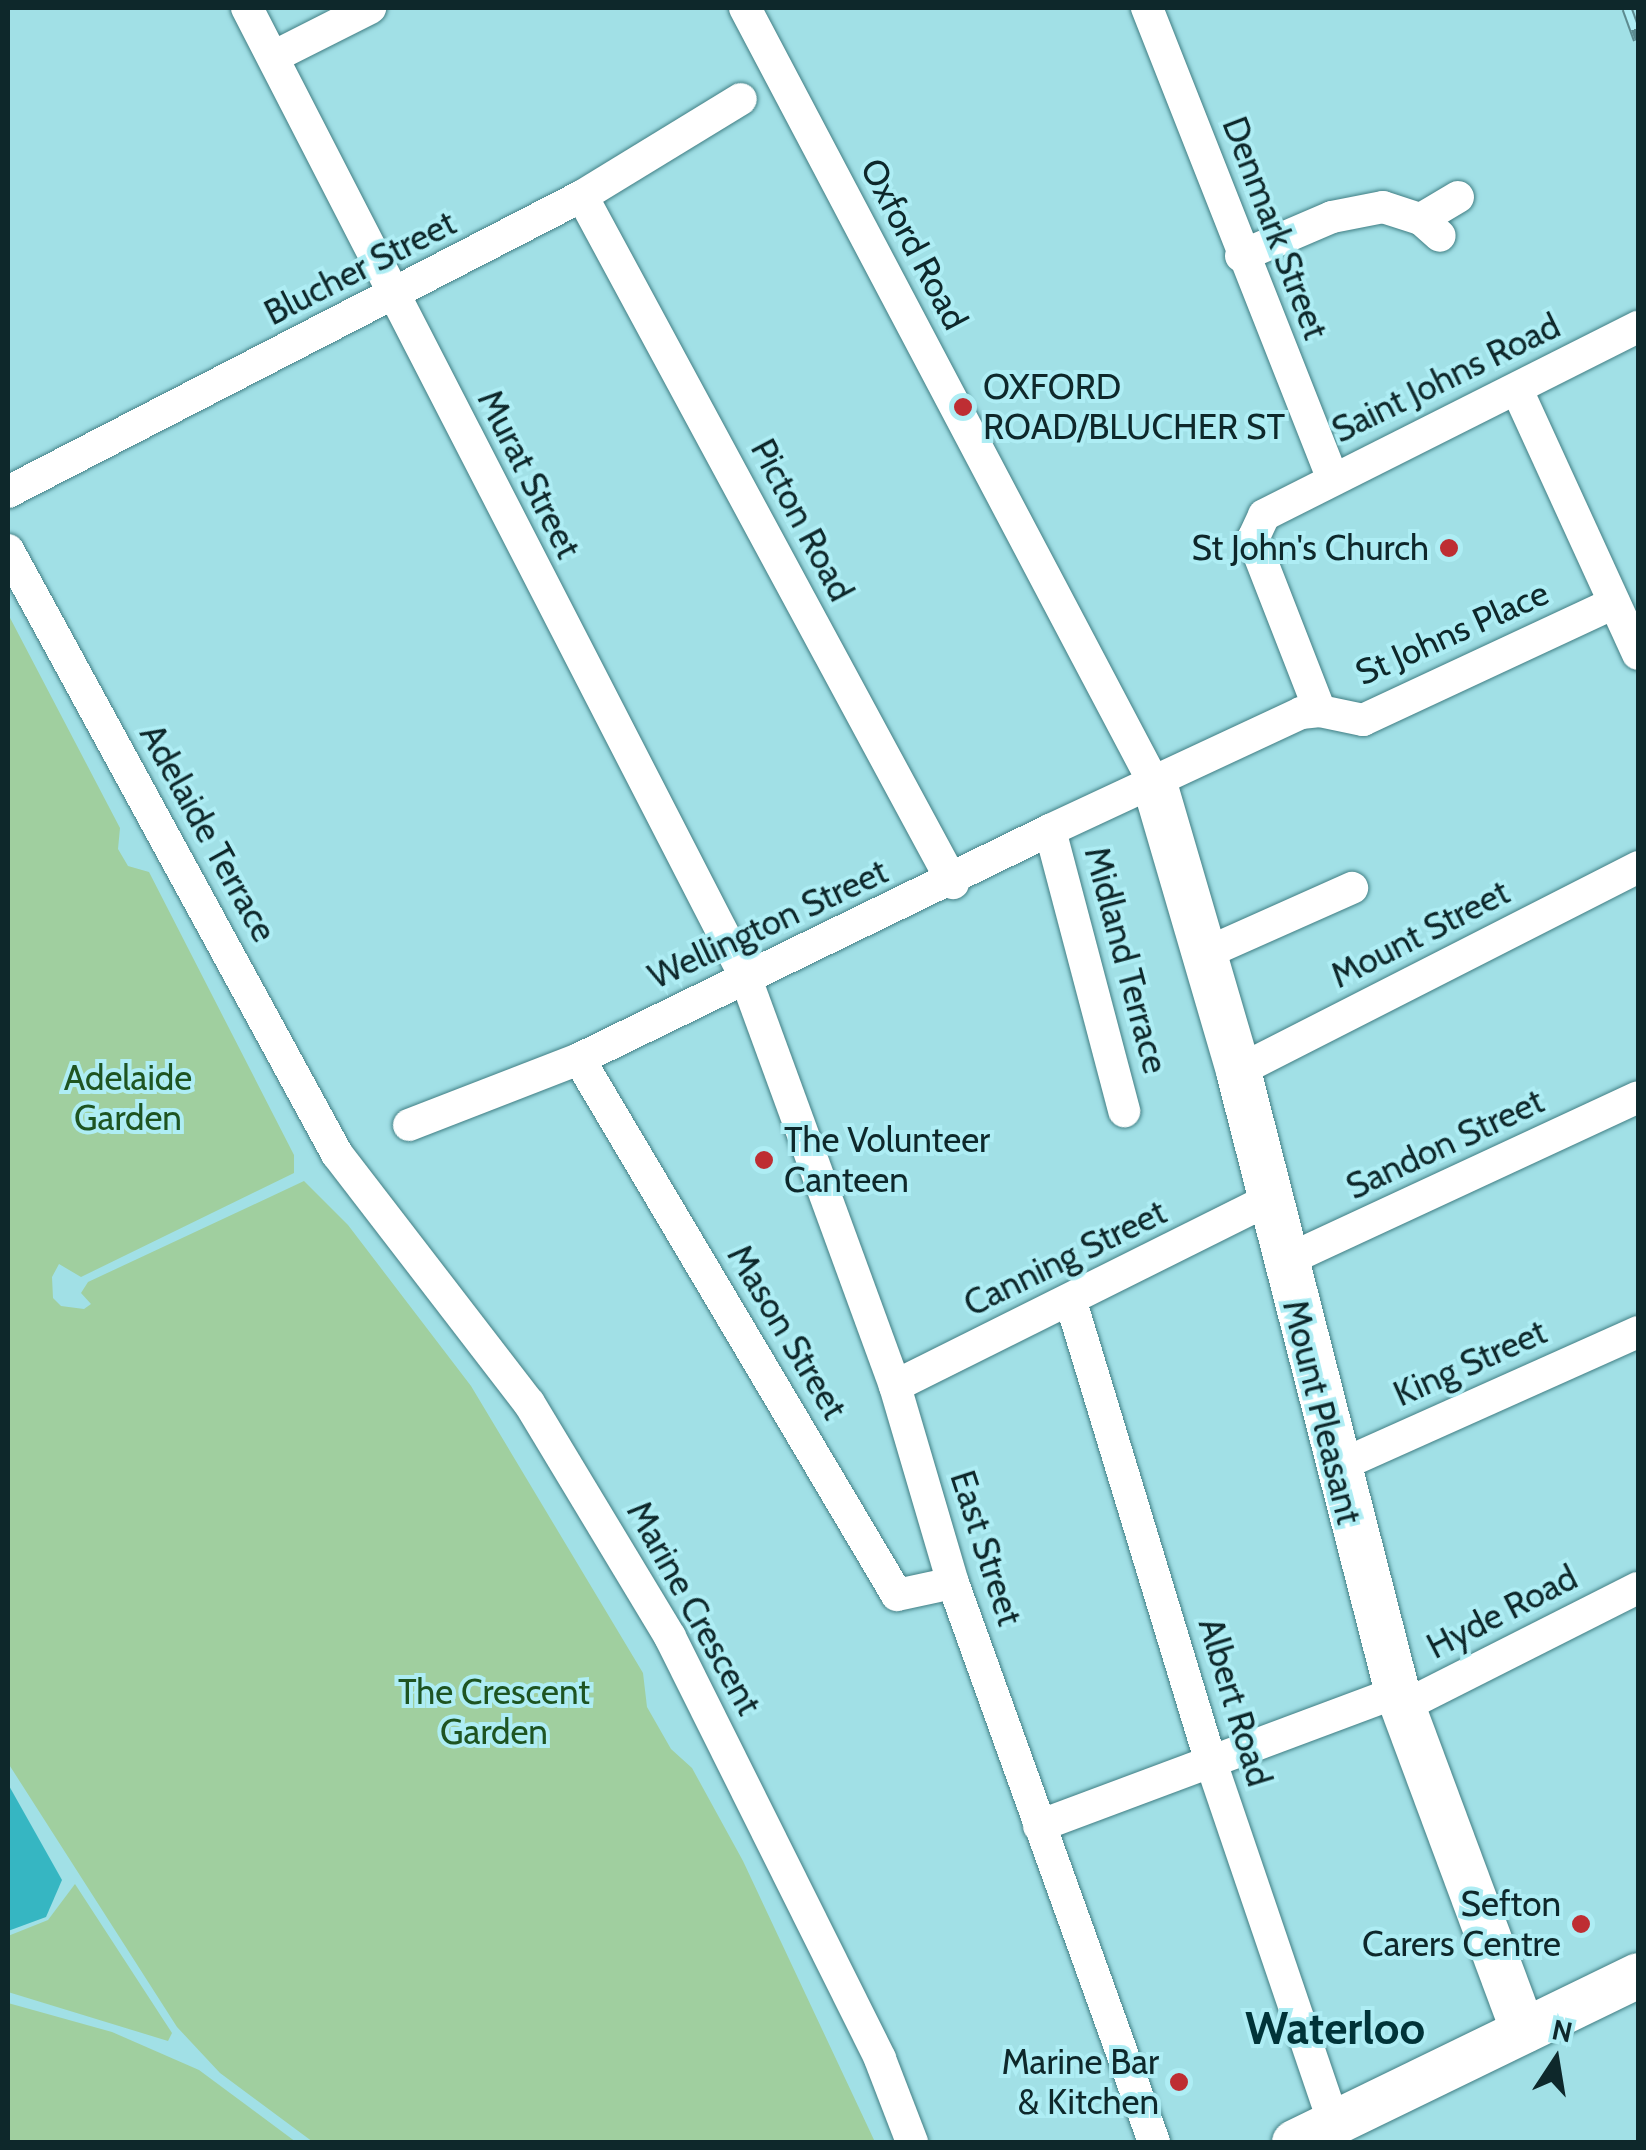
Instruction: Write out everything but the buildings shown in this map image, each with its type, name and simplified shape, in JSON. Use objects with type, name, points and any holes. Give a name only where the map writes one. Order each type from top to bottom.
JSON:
[{"type":"street","name":"Murat Street","points":[[247,8],[392,297],[745,976]]},
{"type":"street","points":[[274,57],[370,8]]},
{"type":"street","name":"Oxford Road","points":[[745,8],[1154,782]]},
{"type":"street","name":"Denmark Street","points":[[1147,8],[1332,477]]},
{"type":"street","name":"Blucher Street","points":[[8,492],[582,196],[740,98]]},
{"type":"street","name":"Picton Road","points":[[582,196],[952,882]]},
{"type":"street","points":[[1242,256],[1332,217],[1384,208],[1430,228],[1458,197]]},
{"type":"street","name":"Saint Johns Road","points":[[1320,711],[1252,539],[1264,515],[1332,477],[1518,392],[1638,327]]},
{"type":"street","points":[[1518,392],[1638,654]]},
{"type":"street","name":"Adelaide Terrace","points":[[8,550],[337,1154]]},
{"type":"street","name":"St Johns Place","points":[[1320,711],[1363,720],[1614,603]]},
{"type":"street","points":[[1154,782],[1301,714],[1320,711]]},
{"type":"street","name":"Wellington Street","points":[[408,1125],[579,1059],[1154,782]]},
{"type":"street","name":"Mount Pleasant","points":[[1154,782],[1238,1071],[1334,1468],[1399,1700],[1523,2030]]},
{"type":"street","name":"Midland Terrace","points":[[1050,830],[1124,1111]]},
{"type":"street","name":"Mount Street","points":[[1238,1071],[1638,867]]},
{"type":"street","points":[[1206,953],[1352,888]]},
{"type":"street","name":"East Street","points":[[745,976],[895,1386],[953,1584],[1154,2142]]},
{"type":"street","name":"Mason Street","points":[[579,1059],[897,1595],[953,1584]]},
{"type":"street","name":"Sandon Street","points":[[1285,1260],[1638,1097]]},
{"type":"street","name":"Marine Crescent","points":[[337,1154],[529,1404],[670,1637],[880,2059],[912,2142]]},
{"type":"street","name":"Canning Street","points":[[895,1386],[1270,1200]]},
{"type":"street","name":"Albert Road","points":[[1071,1302],[1212,1765],[1314,2133]]},
{"type":"street","name":"King Street","points":[[1334,1468],[1638,1332]]},
{"type":"street","name":"Hyde Road","points":[[1039,1826],[1399,1700],[1638,1588]]},
{"type":"street","points":[[1314,2133],[1638,1976]]},
{"type":"green space","points":[[8,614],[120,828],[118,849],[128,866],[149,872],[294,1155],[294,1173],[81,1277],[59,1264],[52,1277],[53,1298],[61,1306],[84,1309],[91,1304],[81,1293],[88,1282],[304,1181],[348,1225],[471,1386],[643,1673],[647,1707],[671,1749],[692,1768],[743,1861],[875,2142],[313,2142],[220,2073],[177,2027],[8,1763]]},
{"type":"green space","points":[[75,1884],[172,2033],[168,2041],[8,1992],[8,1936],[48,1920]]},
{"type":"green space","points":[[8,2003],[112,2032],[199,2070],[296,2142],[8,2142]]},
{"type":"water","points":[[8,1784],[62,1880],[46,1917],[8,1931]]},
{"type":"railway","points":[[1627,8],[1638,39]]},
{"type":"place","name":"OXFORD ROAD/BLUCHER ST","points":[[963,407]]},
{"type":"place","name":"St John's Church","points":[[1449,548]]},
{"type":"place","name":"The Volunteer Canteen","points":[[764,1160]]},
{"type":"place","name":"Sefton Carers Centre","points":[[1581,1924]]},
{"type":"place","name":"Marine Bar & Kitchen","points":[[1179,2082]]},
{"type":"district","name":"Waterloo","points":[[1335,2029]]},
{"type":"park label","name":"Adelaide Garden","points":[[128,1098]]},
{"type":"park label","name":"The Crescent Garden","points":[[494,1712]]}]
